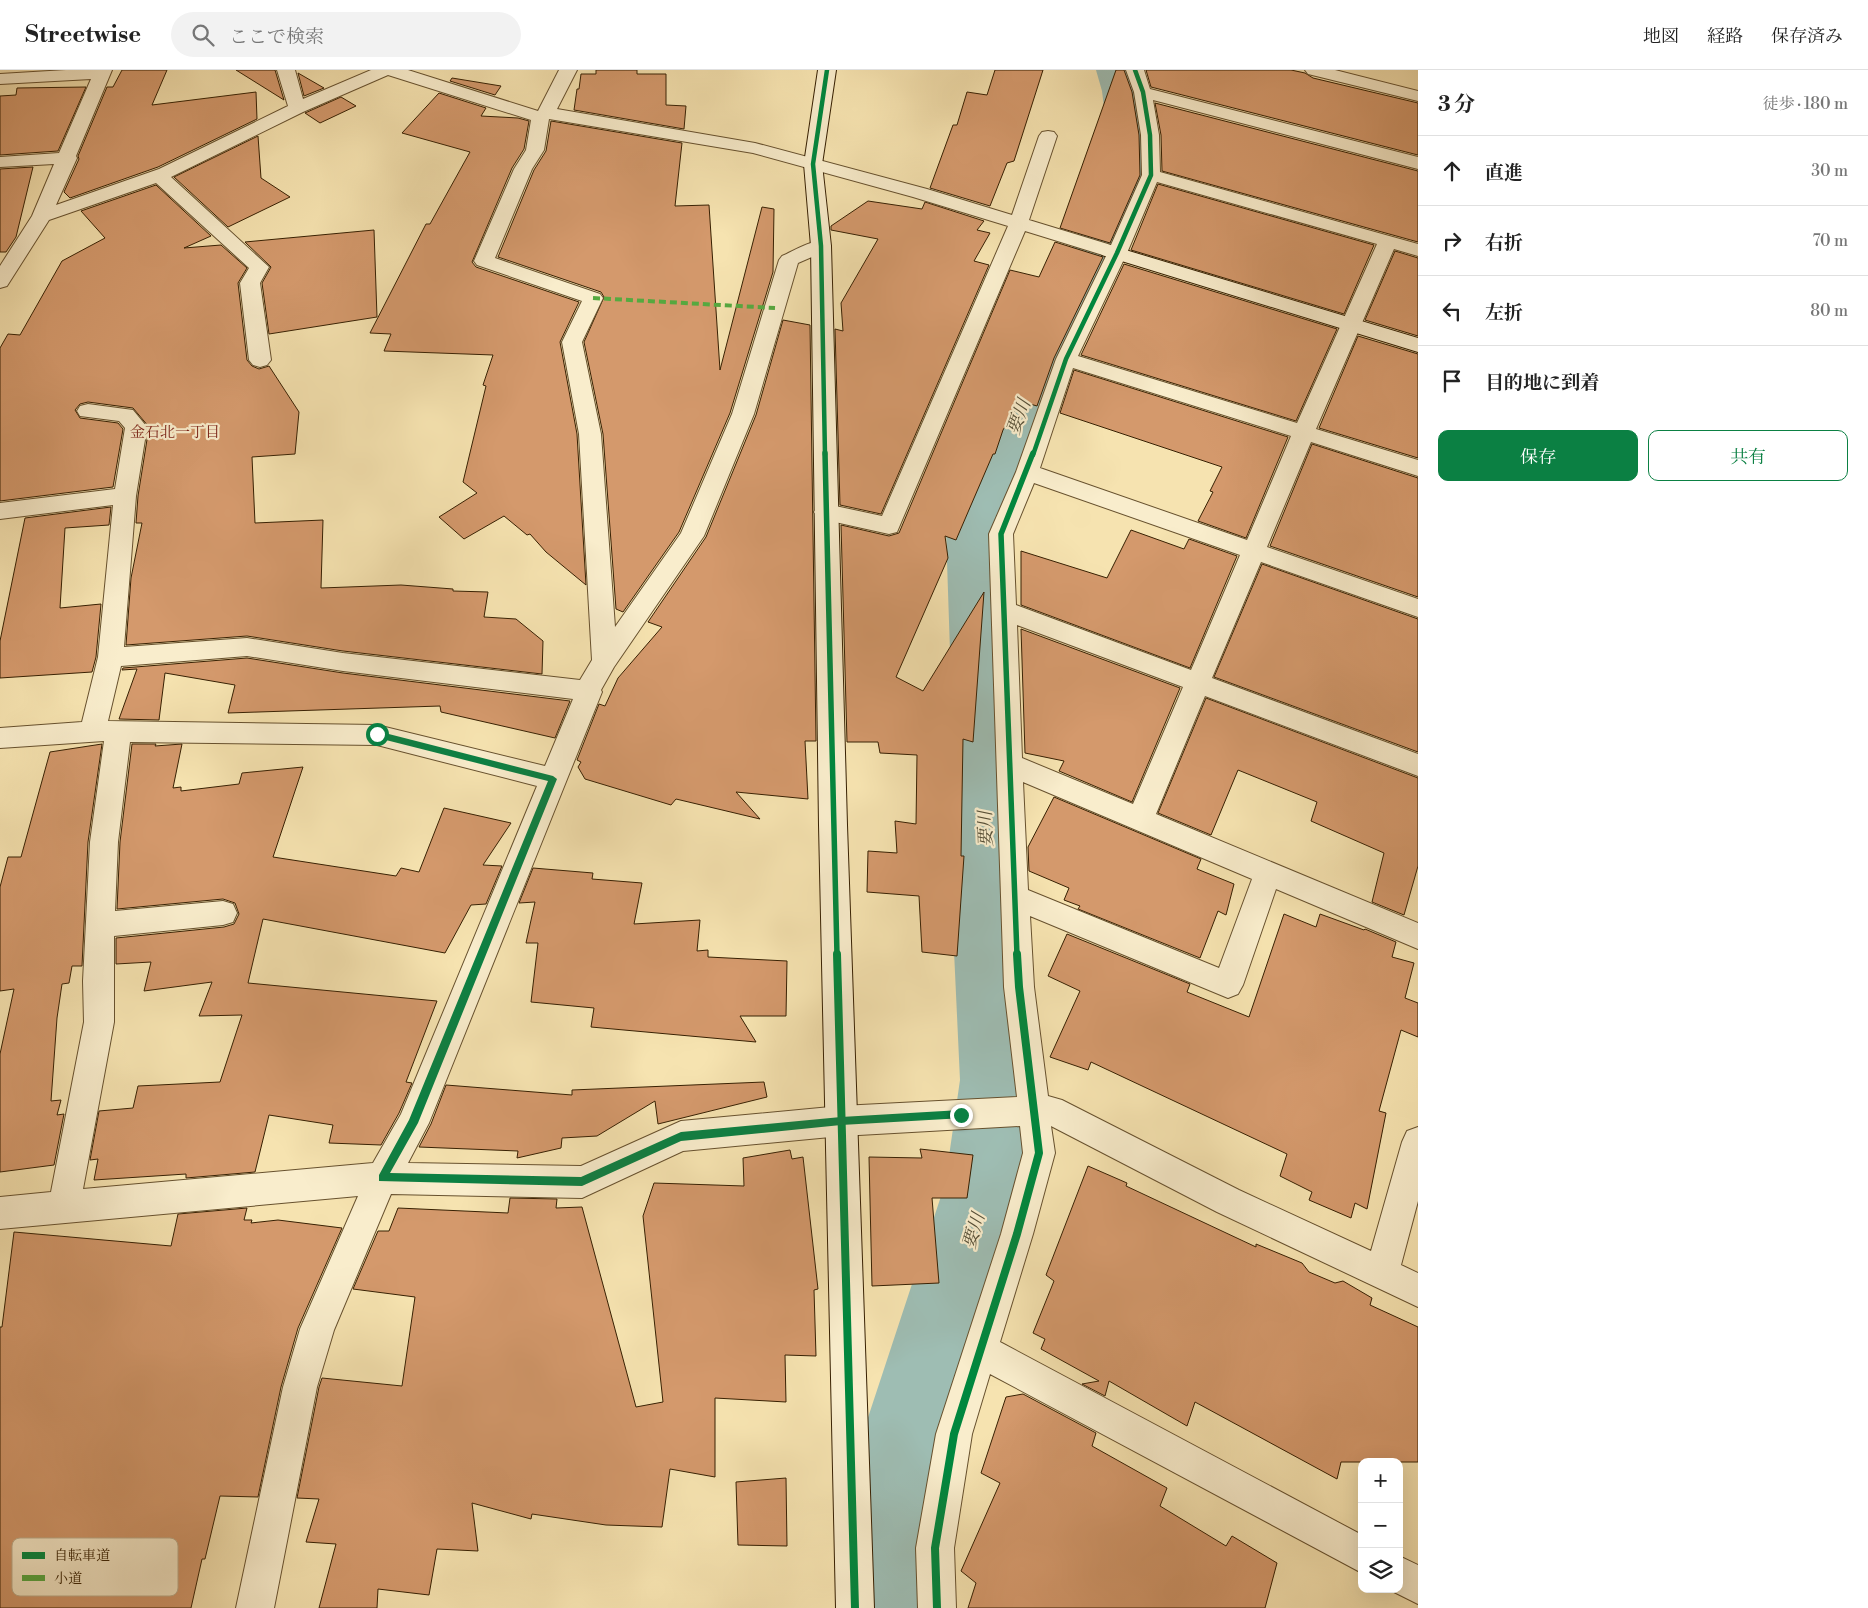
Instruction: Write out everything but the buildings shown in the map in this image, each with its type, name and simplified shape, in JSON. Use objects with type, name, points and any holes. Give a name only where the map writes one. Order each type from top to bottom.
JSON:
[{"type":"street","points":[[286,70],[297,108]]},
{"type":"street","points":[[42,216],[158,175],[297,108],[385,70]]},
{"type":"street","points":[[390,70],[543,115],[754,148],[814,164],[1019,223],[1418,345]]},
{"type":"street","points":[[568,70],[543,115],[535,150],[524,169],[484,261],[593,298],[572,342],[590,434],[605,660]]},
{"type":"street","points":[[827,70],[814,164],[821,246],[841,1121],[856,1608]]},
{"type":"street","points":[[1314,70],[1418,96]]},
{"type":"street","points":[[0,79],[102,72],[68,158],[42,216],[9,255],[0,282]]},
{"type":"street","points":[[937,1608],[935,1548],[953,1444],[1018,1234],[1039,1153],[1028,1111],[1020,987],[1000,534],[1027,472],[1106,250],[1150,175],[1150,136],[1139,81],[1418,163]]},
{"type":"street","points":[[826,512],[889,526],[1019,223],[1048,136]]},
{"type":"street","points":[[0,162],[68,158]]},
{"type":"street","points":[[158,175],[260,267],[250,283],[260,360]]},
{"type":"street","points":[[1150,175],[1418,250]]},
{"type":"street","points":[[1140,819],[1350,324],[1388,241]]},
{"type":"street","points":[[255,1608],[300,1387],[317,1329],[382,1178],[413,1123],[589,692],[587,691],[605,660],[692,536],[743,414],[789,260],[821,246]]},
{"type":"street","points":[[1066,359],[1418,468]]},
{"type":"street","points":[[64,1207],[99,1022],[105,731],[125,496],[136,427],[125,415],[88,411]]},
{"type":"street","points":[[1027,472],[1418,608]]},
{"type":"street","points":[[0,511],[125,496]]},
{"type":"street","points":[[1003,610],[1418,765]]},
{"type":"street","points":[[112,657],[247,648],[343,662],[587,691]]},
{"type":"street","points":[[0,738],[105,731],[377,734],[553,779]]},
{"type":"street","points":[[1009,764],[1418,936]]},
{"type":"street","points":[[1015,897],[1228,985],[1268,873]]},
{"type":"street","points":[[100,925],[223,913]]},
{"type":"street","points":[[0,1213],[382,1178],[582,1182],[681,1136],[841,1121],[1051,1110],[1228,1201],[1418,1290]]},
{"type":"street","points":[[1382,1273],[1418,1142]]},
{"type":"street","points":[[982,1351],[1358,1552]]},
{"type":"street","points":[[1403,1577],[1418,1585]]},
{"type":"waterway","name":"要川","points":[[899,1608],[902,1460],[988,1184],[1001,1080],[987,865],[983,652],[977,531],[1043,352],[1099,247],[1113,213],[1132,177],[1134,159],[1130,124],[1125,91],[1119,70]]},
{"type":"marked path","points":[[593,298],[775,308]]},
{"type":"cycle path","points":[[827,70],[813,164],[821,246],[833,825],[855,1608]]},
{"type":"cycle path","points":[[937,1608],[935,1548],[954,1434],[1017,1234],[1039,1153],[1019,987],[1001,534],[1027,472],[1066,359],[1117,253],[1151,175],[1150,135],[1143,92],[1135,70]]},
{"type":"district","name":"金石北一丁目","points":[[175,432]]},
{"type":"route","points":[[377,734],[553,779],[413,1123],[382,1178],[582,1182],[681,1136],[841,1121],[961,1115]]}]
